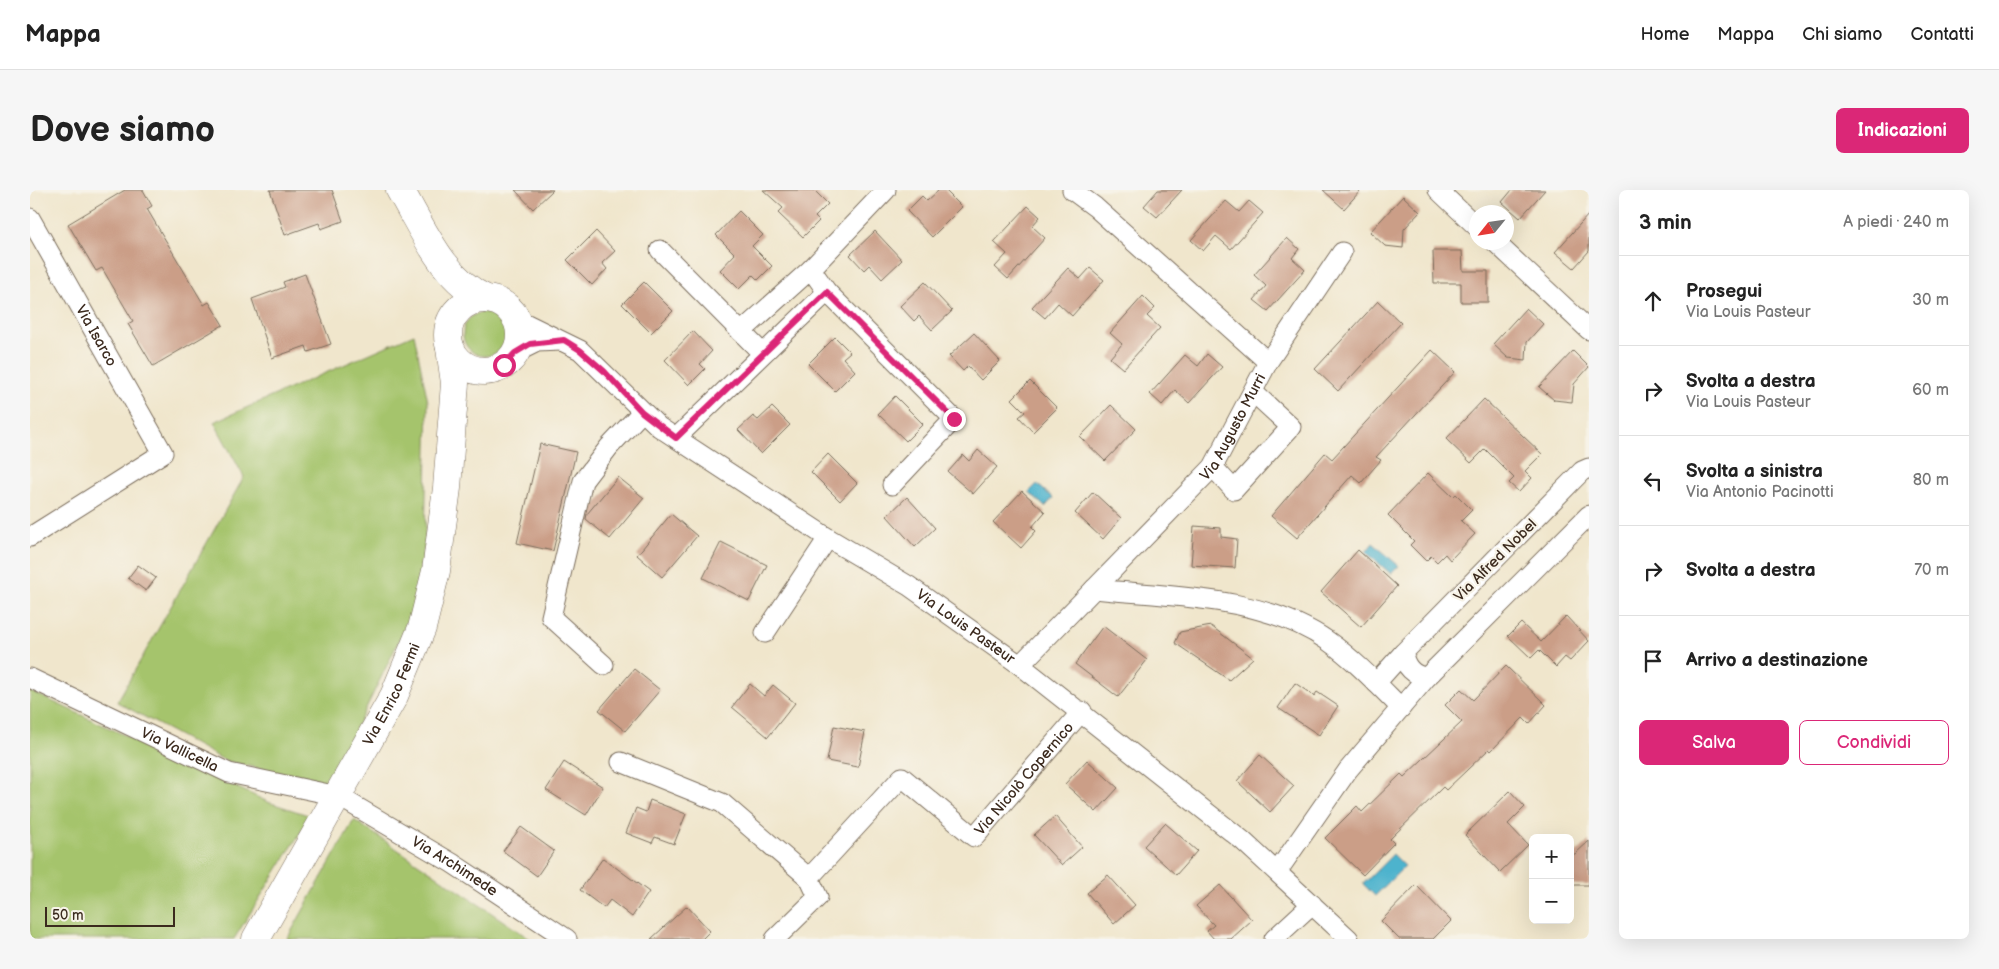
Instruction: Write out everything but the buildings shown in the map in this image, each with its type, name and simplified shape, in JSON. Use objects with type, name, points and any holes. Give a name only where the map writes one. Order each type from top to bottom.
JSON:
[{"type":"street","name":"Via Enrico Fermi","points":[[400,190],[441,259],[463,285],[486,299]]},
{"type":"street","name":"Via Augusto Murri","points":[[1020,665],[1213,467],[1268,362],[1095,207],[1072,190]]},
{"type":"street","points":[[1438,190],[1469,219]]},
{"type":"street","points":[[741,332],[811,269],[879,192]]},
{"type":"street","name":"Via Isarco","points":[[30,218],[162,453],[30,537]]},
{"type":"street","points":[[660,250],[762,354]]},
{"type":"street","points":[[1503,250],[1589,330]]},
{"type":"street","points":[[1268,362],[1342,252]]},
{"type":"street","name":"Via Enrico Fermi","points":[[256,939],[394,696],[414,653],[429,604],[442,532],[453,423],[454,374],[450,335],[451,296],[441,259]]},
{"type":"street","points":[[811,269],[827,292],[954,419],[892,485]]},
{"type":"street","points":[[676,438],[827,292]]},
{"type":"street","points":[[507,360],[520,334],[518,322],[511,312],[501,303],[486,299],[473,301],[462,306],[450,335],[457,359],[469,368],[485,371],[507,360],[537,342],[564,340]]},
{"type":"street","name":"Via Louis Pasteur","points":[[511,312],[523,322],[564,340],[580,350],[604,371],[642,412],[711,463],[828,538],[909,586],[1082,711],[1242,840],[1349,939]]},
{"type":"street","name":"Via Enrico Fermi","points":[[453,423],[480,385],[507,360]]},
{"type":"street","points":[[1213,467],[1234,490],[1291,427],[1253,392]]},
{"type":"street","points":[[604,666],[551,617],[583,481],[609,447],[642,412]]},
{"type":"street","name":"Via Alfred Nobel","points":[[1376,683],[1403,653],[1582,472],[1589,468]]},
{"type":"street","points":[[1276,872],[1348,770],[1427,677],[1589,515]]},
{"type":"street","points":[[765,633],[828,538]]},
{"type":"street","points":[[1094,589],[1259,608],[1294,623],[1328,641],[1376,683],[1401,708]]},
{"type":"street","points":[[1403,653],[1404,660],[1410,670],[1419,676],[1427,677]]},
{"type":"street","name":"Via Vallicella","points":[[30,678],[229,773],[338,796]]},
{"type":"street","name":"Via Nicolò Copernico","points":[[809,878],[902,777],[974,837],[1082,711]]},
{"type":"street","points":[[621,762],[722,803],[809,878],[818,897],[775,939]]},
{"type":"street","name":"Via Archimede","points":[[338,796],[452,863],[567,939]]},
{"type":"street","points":[[1274,939],[1312,904]]},
{"type":"green space","points":[[489,312],[501,318],[506,325],[506,343],[501,350],[494,355],[481,356],[473,353],[466,346],[463,330],[466,322],[473,315]]},
{"type":"green space","points":[[414,334],[428,402],[425,542],[412,614],[329,784],[226,761],[117,702],[244,477],[214,422]]},
{"type":"green space","points":[[30,691],[268,802],[311,816],[234,939],[30,939]]},
{"type":"green space","points":[[354,820],[530,939],[287,939]]},
{"type":"water","points":[[1037,484],[1053,498],[1045,507],[1029,492]]},
{"type":"water","points":[[1373,543],[1399,566],[1391,574],[1366,552]]},
{"type":"water","points":[[1393,854],[1405,866],[1375,896],[1363,884]]},
{"type":"route","points":[[504,365],[515,353],[530,344],[564,340],[580,350],[604,371],[642,412],[659,427],[676,438],[827,292],[954,419]]}]
